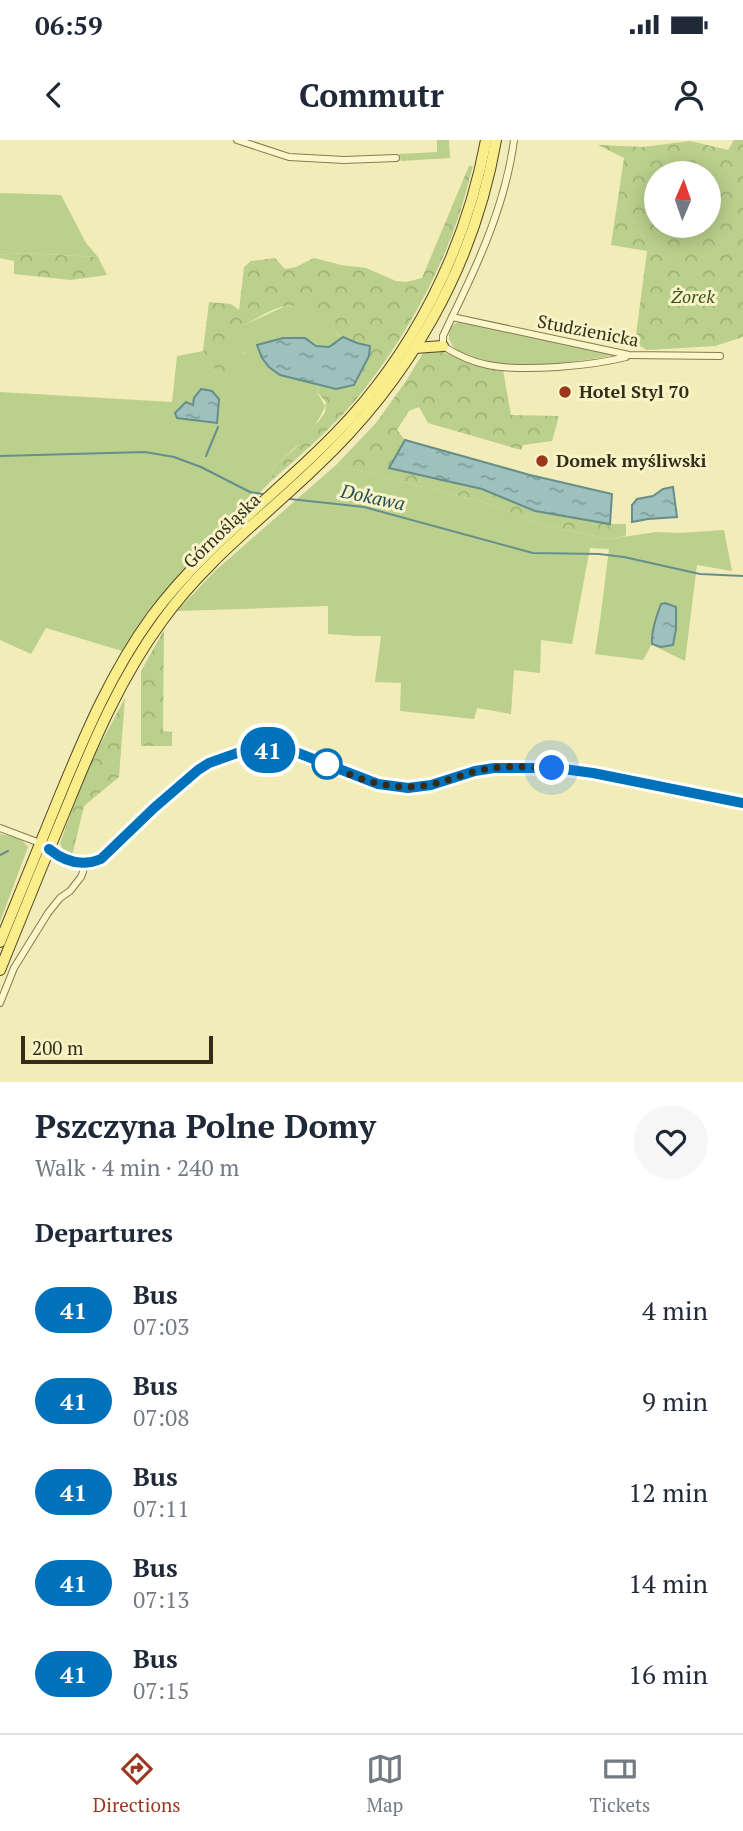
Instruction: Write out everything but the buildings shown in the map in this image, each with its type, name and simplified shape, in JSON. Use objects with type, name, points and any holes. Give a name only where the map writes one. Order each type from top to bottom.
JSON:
[{"type":"main road","name":"Górnośląska","points":[[283,490],[358,408],[391,366],[412,333],[456,243],[472,198],[486,140]]},
{"type":"main road","name":"Górnośląska","points":[[0,942],[102,723],[132,666],[162,621],[195,580],[266,505],[332,452],[367,415],[399,374],[433,319],[458,267],[481,204],[496,140]]},
{"type":"main road","points":[[415,348],[443,346]]},
{"type":"main road","name":"Górnośląska","points":[[0,970],[45,846]]},
{"type":"street","points":[[237,140],[289,157],[344,160],[396,158]]},
{"type":"street","points":[[514,140],[491,230],[443,336],[443,346],[470,360],[504,368],[591,363],[629,355]]},
{"type":"street","name":"Studzienicka","points":[[452,317],[629,355],[720,356]]},
{"type":"street","points":[[0,828],[45,846],[66,860],[84,863],[96,861],[198,770],[221,758],[253,750],[298,753],[378,784],[408,788],[431,785],[494,768],[556,768],[743,803]]},
{"type":"street","points":[[0,1003],[19,959],[48,913],[81,877],[84,863]]},
{"type":"green space","points":[[437,140],[449,140],[450,158],[401,161],[399,154],[437,152]]},
{"type":"green space","name":"Żorek","points":[[734,140],[743,140],[743,337],[715,346],[647,350],[635,343],[647,251],[611,245],[624,158],[598,145],[643,147],[690,141],[728,150]]},
{"type":"green space","points":[[469,166],[473,166],[450,241],[405,330],[353,403],[271,481],[273,467],[295,449],[325,412],[326,402],[317,392],[319,385],[336,389],[370,346],[333,332],[298,308],[280,307],[245,325],[240,324],[247,354],[231,345],[221,397],[215,369],[203,351],[209,302],[231,304],[239,310],[244,267],[251,261],[275,258],[285,269],[314,258],[366,268],[396,281],[406,282],[422,278]]},
{"type":"green space","points":[[0,193],[61,195],[86,243],[98,257],[22,253],[0,255]]},
{"type":"green space","points":[[22,253],[98,257],[107,275],[71,280],[14,274],[14,261],[0,258],[0,255]]},
{"type":"green space","points":[[285,306],[297,307],[311,314],[343,337],[329,347],[316,346],[305,338],[283,338],[257,345],[280,375],[319,385],[317,392],[325,406],[310,432],[273,467],[271,481],[174,581],[122,651],[46,628],[31,654],[0,640],[0,392],[172,402],[177,356],[203,351],[215,369],[221,394],[231,344],[246,354],[239,323],[245,325]]},
{"type":"green space","points":[[459,322],[616,355],[537,365],[490,362],[463,354],[452,345],[449,331]]},
{"type":"green space","points":[[440,350],[473,365],[503,370],[511,415],[559,416],[552,441],[523,445],[521,450],[428,423],[419,407],[409,411],[397,430],[405,440],[389,468],[482,489],[535,511],[610,524],[626,524],[626,536],[609,539],[542,525],[483,502],[336,465],[376,423],[423,353]]},
{"type":"green space","points":[[336,465],[483,502],[542,525],[609,539],[656,532],[724,530],[732,571],[697,565],[685,661],[654,646],[667,646],[676,635],[676,607],[661,605],[652,644],[643,660],[595,654],[609,549],[590,548],[572,644],[541,640],[540,673],[514,670],[511,714],[477,708],[474,719],[400,711],[401,683],[375,682],[381,636],[328,634],[328,606],[177,611],[216,570]]},
{"type":"green space","points":[[164,630],[163,731],[172,732],[172,746],[141,746],[141,671]]},
{"type":"green space","points":[[125,698],[119,777],[84,806],[72,856],[63,851],[60,843],[87,769]]},
{"type":"green space","points":[[0,834],[20,838],[28,847],[0,922]]},
{"type":"water","points":[[343,337],[370,346],[369,356],[354,385],[336,389],[280,375],[262,358],[257,345],[283,338],[305,338],[316,346],[329,347]]},
{"type":"water","points":[[201,389],[212,391],[219,399],[217,423],[177,418],[175,413],[186,402],[193,405],[194,398]]},
{"type":"water","points":[[405,440],[530,475],[612,494],[610,524],[535,511],[482,489],[389,468]]},
{"type":"water","points":[[673,487],[677,517],[632,522],[632,505],[637,499],[653,496],[663,489]]},
{"type":"water","points":[[661,604],[676,607],[676,629],[673,645],[661,647],[652,644],[652,634]]},
{"type":"waterway","points":[[206,456],[218,427]]},
{"type":"waterway","name":"Dokawa","points":[[0,456],[145,452],[174,457],[201,467],[250,492],[263,494]]},
{"type":"waterway","name":"Dokawa","points":[[290,499],[364,507],[533,553],[599,554],[700,574],[743,576]]},
{"type":"waterway","points":[[0,855],[8,851]]},
{"type":"bus line","name":"41","points":[[49,849],[66,860],[78,863],[91,863],[101,859],[198,770],[221,758],[253,750],[298,753],[378,784],[408,788],[431,785],[494,768],[556,768],[743,803]]},
{"type":"place","name":"Hotel Styl 70","points":[[565,392]]},
{"type":"place","name":"Domek myśliwski","points":[[542,461]]},
{"type":"route","points":[[327,764],[378,784],[408,788],[431,785],[494,768],[552,768]]}]
